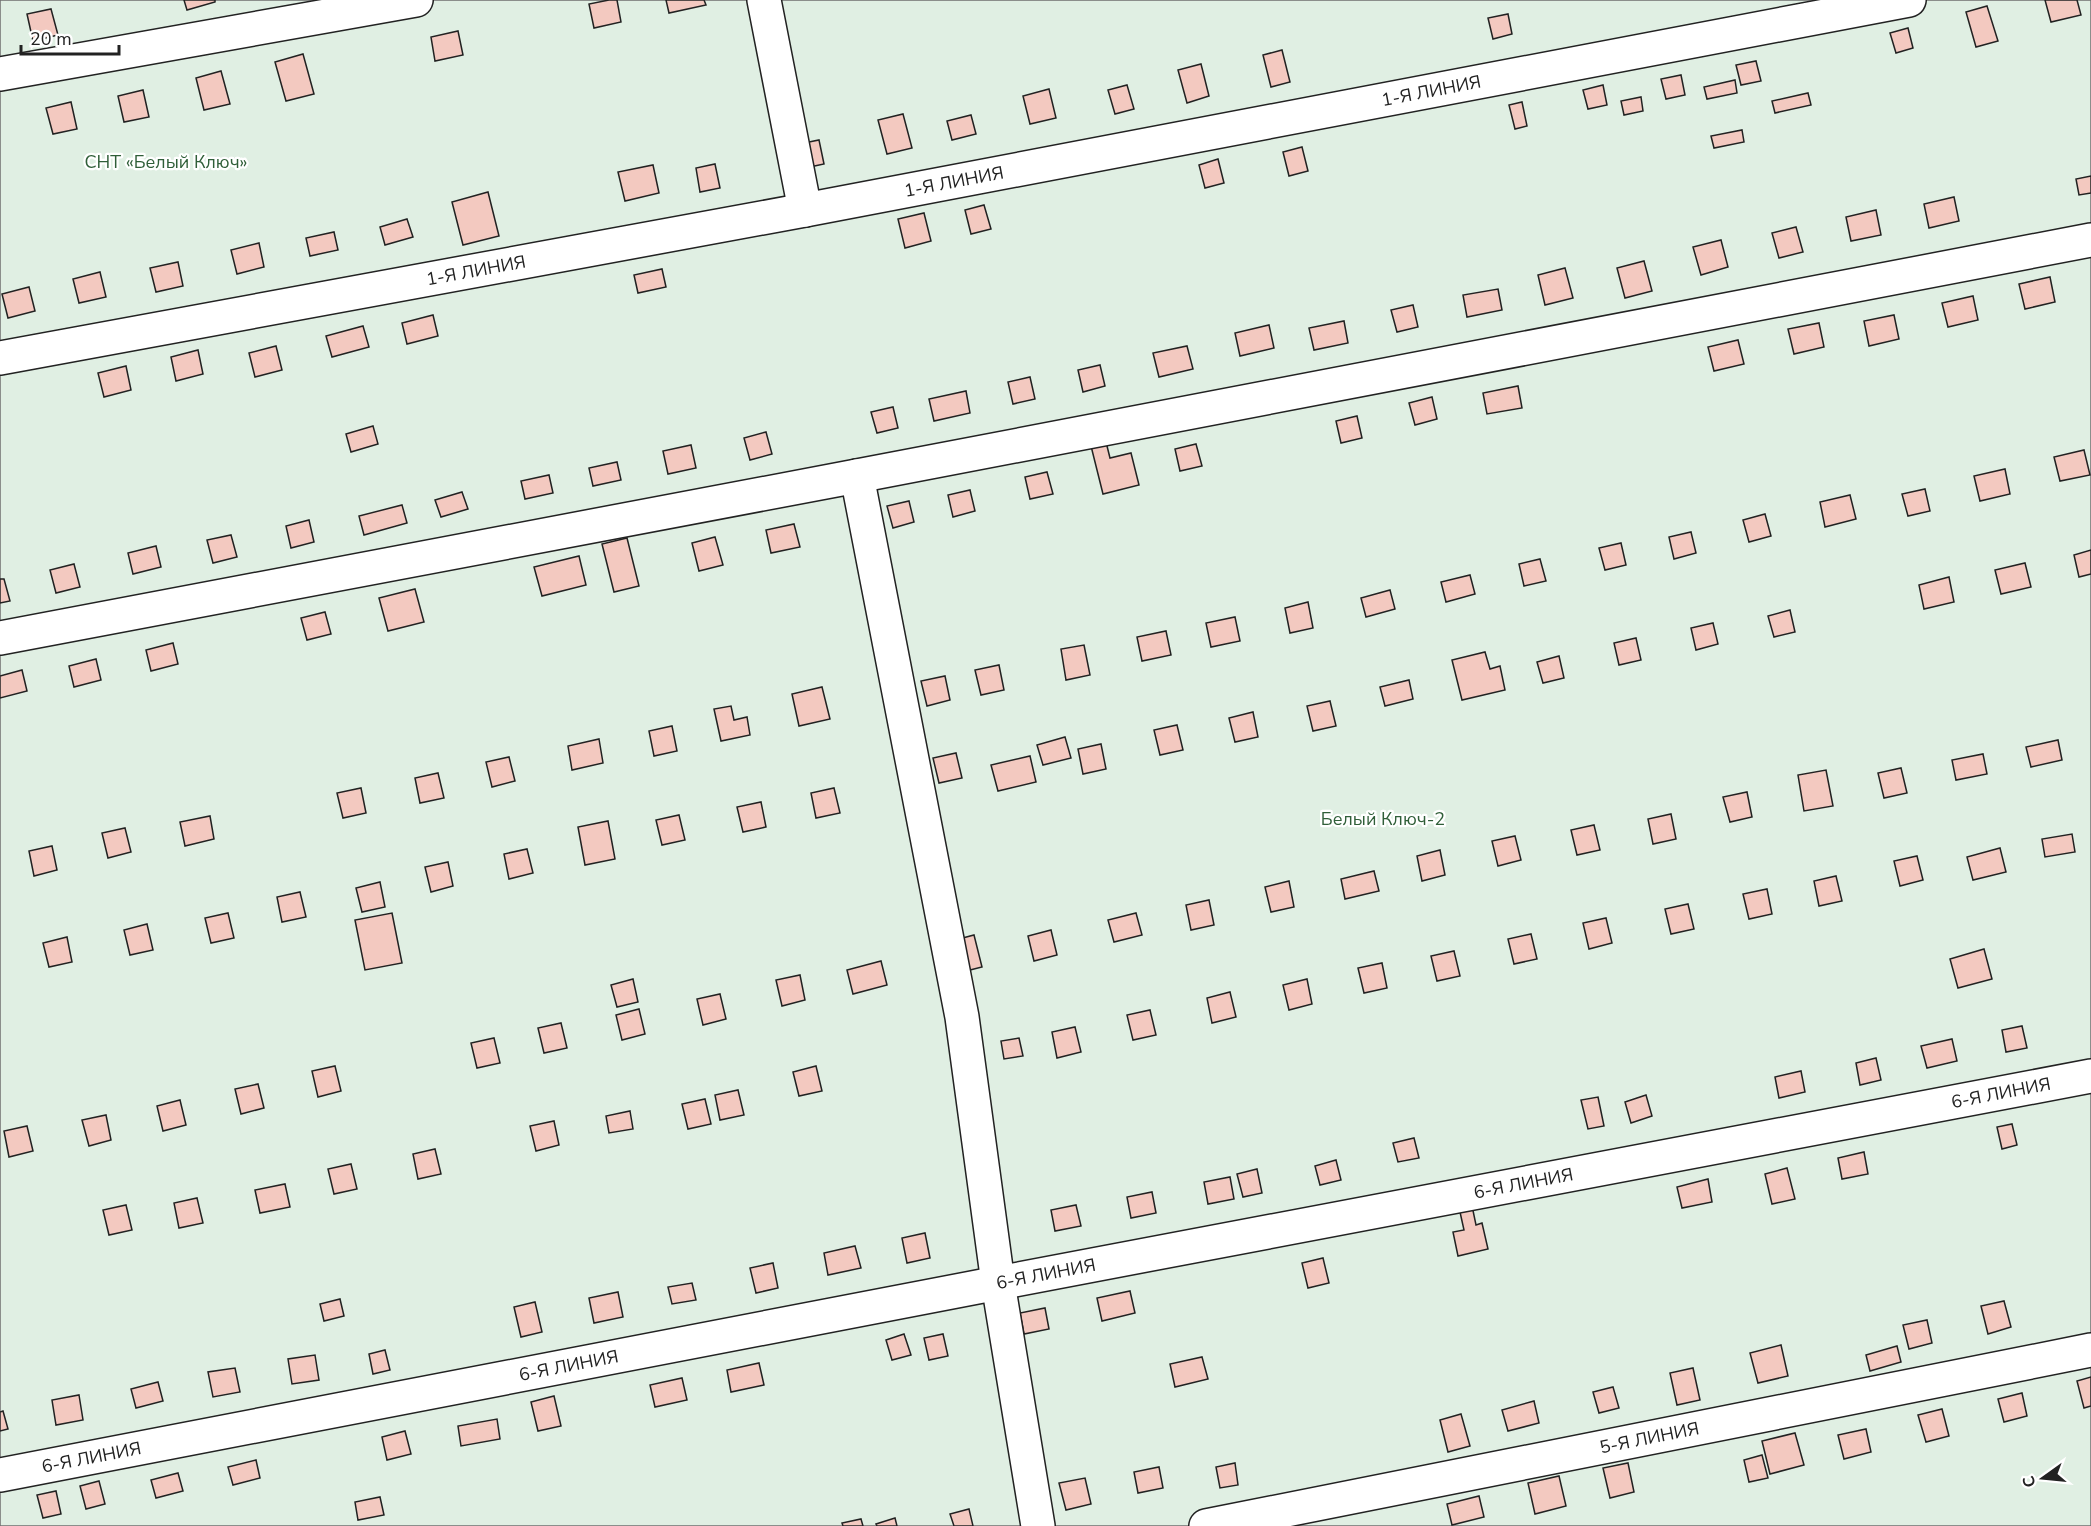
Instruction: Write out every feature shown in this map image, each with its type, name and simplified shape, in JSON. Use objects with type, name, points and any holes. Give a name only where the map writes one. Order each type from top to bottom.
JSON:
[{"type":"street","points":[[0,74],[416,0]]},
{"type":"street","points":[[764,0],[805,210]]},
{"type":"street","name":"1-Я ЛИНИЯ","points":[[0,358],[805,210],[1908,0]]},
{"type":"street","points":[[0,638],[2091,240]]},
{"type":"street","points":[[856,476],[962,1017],[998,1282],[1038,1526]]},
{"type":"street","name":"6-Я ЛИНИЯ","points":[[0,1475],[998,1282],[2091,1076]]},
{"type":"street","name":"5-Я ЛИНИЯ","points":[[1206,1526],[2091,1350]]},
{"type":"green space","name":"Белый Ключ-2","points":[[0,0],[2091,0],[2091,1526],[0,1526]]},
{"type":"building","points":[[184,0],[215,0],[215,2],[187,10]]},
{"type":"building","points":[[617,0],[621,22],[594,28],[589,4]]},
{"type":"building","points":[[666,0],[704,0],[706,5],[669,13]]},
{"type":"building","points":[[2045,0],[2077,0],[2081,15],[2051,22]]},
{"type":"building","points":[[1987,6],[1998,41],[1976,47],[1966,12]]},
{"type":"building","points":[[51,9],[58,35],[33,41],[27,14]]},
{"type":"building","points":[[1508,14],[1512,34],[1493,39],[1488,18]]},
{"type":"building","points":[[1908,28],[1913,48],[1896,53],[1890,33]]},
{"type":"building","points":[[458,31],[463,55],[435,61],[431,37]]},
{"type":"building","points":[[1282,50],[1290,82],[1271,87],[1263,55]]},
{"type":"building","points":[[303,54],[314,94],[286,101],[275,62]]},
{"type":"building","points":[[1756,61],[1761,81],[1741,85],[1736,65]]},
{"type":"building","points":[[1201,64],[1209,96],[1187,103],[1178,70]]},
{"type":"building","points":[[221,71],[230,104],[204,110],[196,78]]},
{"type":"building","points":[[1681,75],[1685,95],[1666,99],[1661,79]]},
{"type":"building","points":[[1735,80],[1737,93],[1707,99],[1704,87]]},
{"type":"building","points":[[1127,85],[1134,109],[1115,114],[1108,90]]},
{"type":"building","points":[[1603,85],[1607,105],[1588,109],[1583,90]]},
{"type":"building","points":[[1049,89],[1056,118],[1030,124],[1023,96]]},
{"type":"building","points":[[143,90],[149,117],[124,122],[118,96]]},
{"type":"building","points":[[1808,93],[1811,105],[1775,113],[1772,101]]},
{"type":"building","points":[[1641,97],[1643,111],[1624,115],[1621,101]]},
{"type":"building","points":[[71,102],[77,129],[53,134],[46,108]]},
{"type":"building","points":[[1522,102],[1527,126],[1515,129],[1509,105]]},
{"type":"building","points":[[903,114],[912,148],[887,154],[878,120]]},
{"type":"building","points":[[971,115],[976,134],[952,140],[947,121]]},
{"type":"building","points":[[1742,130],[1744,142],[1714,148],[1711,136]]},
{"type":"building","points":[[819,140],[824,164],[805,168],[799,144]]},
{"type":"building","points":[[1302,147],[1308,171],[1289,176],[1283,152]]},
{"type":"building","points":[[1218,159],[1224,183],[1205,188],[1199,165]]},
{"type":"building","points":[[715,164],[720,188],[700,192],[696,168]]},
{"type":"building","points":[[653,165],[659,193],[625,201],[618,172]]},
{"type":"building","points":[[2091,176],[2091,193],[2079,195],[2076,179]]},
{"type":"building","points":[[488,192],[499,236],[463,245],[452,202]]},
{"type":"building","points":[[1954,197],[1959,221],[1929,228],[1924,204]]},
{"type":"building","points":[[984,205],[991,229],[971,234],[965,210]]},
{"type":"building","points":[[1876,210],[1881,235],[1851,241],[1846,217]]},
{"type":"building","points":[[924,213],[931,241],[905,248],[898,219]]},
{"type":"building","points":[[407,219],[413,237],[385,245],[380,227]]},
{"type":"building","points":[[1796,227],[1803,252],[1779,258],[1772,233]]},
{"type":"building","points":[[334,232],[338,250],[310,256],[306,238]]},
{"type":"building","points":[[1721,240],[1728,267],[1701,275],[1693,247]]},
{"type":"building","points":[[259,243],[264,267],[237,274],[231,250]]},
{"type":"building","points":[[1644,261],[1652,291],[1625,298],[1617,268]]},
{"type":"building","points":[[178,262],[183,286],[156,292],[150,268]]},
{"type":"building","points":[[1565,268],[1573,298],[1545,305],[1538,275]]},
{"type":"building","points":[[662,269],[666,287],[638,293],[634,275]]},
{"type":"building","points":[[100,272],[106,297],[79,303],[73,279]]},
{"type":"building","points":[[2050,277],[2055,302],[2025,309],[2019,284]]},
{"type":"building","points":[[29,287],[35,311],[8,318],[2,294]]},
{"type":"building","points":[[1498,289],[1502,310],[1467,317],[1463,295]]},
{"type":"building","points":[[1973,296],[1978,320],[1948,327],[1942,303]]},
{"type":"building","points":[[1413,305],[1418,327],[1397,332],[1391,310]]},
{"type":"building","points":[[433,315],[438,336],[407,344],[402,323]]},
{"type":"building","points":[[1894,315],[1899,339],[1869,346],[1864,321]]},
{"type":"building","points":[[1344,321],[1348,343],[1314,350],[1309,328]]},
{"type":"building","points":[[1819,323],[1824,347],[1794,354],[1788,329]]},
{"type":"building","points":[[1269,325],[1274,348],[1240,356],[1235,333]]},
{"type":"building","points":[[363,326],[369,347],[332,357],[326,336]]},
{"type":"building","points":[[1738,340],[1744,364],[1714,371],[1708,347]]},
{"type":"building","points":[[276,346],[282,370],[255,377],[249,353]]},
{"type":"building","points":[[1187,346],[1193,369],[1159,377],[1153,353]]},
{"type":"building","points":[[198,350],[203,374],[176,381],[171,357]]},
{"type":"building","points":[[1100,365],[1105,386],[1083,392],[1078,370]]},
{"type":"building","points":[[126,366],[131,390],[104,397],[98,373]]},
{"type":"building","points":[[1030,377],[1035,399],[1013,404],[1008,382]]},
{"type":"building","points":[[1518,386],[1522,408],[1487,414],[1483,393]]},
{"type":"building","points":[[966,391],[970,413],[934,421],[929,399]]},
{"type":"building","points":[[1432,397],[1437,419],[1415,425],[1409,403]]},
{"type":"building","points":[[893,407],[898,428],[877,433],[871,412]]},
{"type":"building","points":[[1357,416],[1362,438],[1341,443],[1336,421]]},
{"type":"building","points":[[373,426],[378,444],[351,452],[346,434]]},
{"type":"building","points":[[766,432],[772,454],[750,460],[744,438]]},
{"type":"building","points":[[1104,434],[1110,458],[1131,453],[1139,485],[1103,494],[1089,438]]},
{"type":"building","points":[[1196,444],[1202,466],[1180,471],[1175,449]]},
{"type":"building","points":[[691,445],[696,468],[668,474],[663,451]]},
{"type":"building","points":[[2084,450],[2090,475],[2060,481],[2054,457]]},
{"type":"building","points":[[617,462],[621,480],[593,486],[589,468]]},
{"type":"building","points":[[2005,469],[2010,494],[1980,501],[1974,476]]},
{"type":"building","points":[[1047,472],[1053,494],[1030,499],[1025,477]]},
{"type":"building","points":[[549,475],[553,493],[525,499],[521,481]]},
{"type":"building","points":[[1925,489],[1930,511],[1908,516],[1902,494]]},
{"type":"building","points":[[970,490],[975,511],[953,517],[948,495]]},
{"type":"building","points":[[462,492],[468,509],[441,517],[435,500]]},
{"type":"building","points":[[1850,495],[1856,519],[1825,527],[1820,502]]},
{"type":"building","points":[[909,501],[914,522],[893,528],[887,506]]},
{"type":"building","points":[[402,505],[407,523],[364,535],[359,516]]},
{"type":"building","points":[[1765,514],[1771,536],[1749,542],[1743,520]]},
{"type":"building","points":[[309,520],[314,542],[291,548],[286,526]]},
{"type":"building","points":[[794,524],[800,547],[771,553],[766,530]]},
{"type":"building","points":[[1691,532],[1696,553],[1674,559],[1669,537]]},
{"type":"building","points":[[231,535],[237,557],[213,563],[207,540]]},
{"type":"building","points":[[715,537],[723,565],[699,571],[692,543]]},
{"type":"building","points":[[627,538],[639,586],[614,592],[602,544]]},
{"type":"building","points":[[1621,543],[1626,565],[1605,570],[1599,548]]},
{"type":"building","points":[[156,546],[161,567],[133,574],[128,553]]},
{"type":"building","points":[[2091,550],[2091,574],[2079,577],[2074,555]]},
{"type":"building","points":[[579,556],[586,585],[542,596],[534,567]]},
{"type":"building","points":[[1540,559],[1546,581],[1524,586],[1519,564]]},
{"type":"building","points":[[2025,563],[2031,587],[2001,594],[1995,570]]},
{"type":"building","points":[[74,564],[80,587],[56,593],[50,570]]},
{"type":"building","points":[[1470,575],[1475,594],[1446,602],[1441,582]]},
{"type":"building","points":[[1949,577],[1954,602],[1924,609],[1919,585]]},
{"type":"building","points":[[0,579],[4,579],[10,601],[0,603]]},
{"type":"building","points":[[415,589],[424,622],[388,631],[379,598]]},
{"type":"building","points":[[1390,590],[1395,609],[1366,617],[1361,598]]},
{"type":"building","points":[[1308,602],[1313,628],[1290,633],[1285,608]]},
{"type":"building","points":[[1790,610],[1795,632],[1774,637],[1768,616]]},
{"type":"building","points":[[325,612],[331,634],[307,640],[301,618]]},
{"type":"building","points":[[1235,617],[1240,641],[1211,647],[1206,623]]},
{"type":"building","points":[[1713,623],[1718,644],[1696,650],[1691,628]]},
{"type":"building","points":[[1166,631],[1171,655],[1142,661],[1137,637]]},
{"type":"building","points":[[1636,638],[1641,660],[1619,665],[1614,643]]},
{"type":"building","points":[[173,643],[178,664],[151,671],[146,650]]},
{"type":"building","points":[[1084,645],[1090,675],[1066,680],[1061,649]]},
{"type":"building","points":[[1485,652],[1490,669],[1500,666],[1505,690],[1462,700],[1452,660]]},
{"type":"building","points":[[1559,656],[1564,678],[1543,683],[1537,662]]},
{"type":"building","points":[[96,659],[101,680],[74,687],[69,666]]},
{"type":"building","points":[[999,665],[1004,690],[981,695],[975,670]]},
{"type":"building","points":[[22,670],[27,691],[0,698],[0,676]]},
{"type":"building","points":[[945,676],[950,700],[927,706],[921,681]]},
{"type":"building","points":[[1409,680],[1413,699],[1385,706],[1380,687]]},
{"type":"building","points":[[822,687],[830,719],[799,726],[792,694]]},
{"type":"building","points":[[1330,701],[1336,726],[1313,731],[1307,706]]},
{"type":"building","points":[[731,706],[734,720],[747,717],[750,735],[721,741],[714,709]]},
{"type":"building","points":[[1253,712],[1258,737],[1235,742],[1229,718]]},
{"type":"building","points":[[1177,725],[1183,750],[1160,755],[1154,730]]},
{"type":"building","points":[[672,726],[677,751],[654,756],[649,731]]},
{"type":"building","points":[[1065,737],[1071,758],[1043,765],[1037,745]]},
{"type":"building","points":[[599,739],[603,763],[572,770],[568,746]]},
{"type":"building","points":[[2058,740],[2062,760],[2031,767],[2026,747]]},
{"type":"building","points":[[1101,744],[1106,769],[1083,774],[1078,749]]},
{"type":"building","points":[[956,753],[962,778],[939,783],[933,758]]},
{"type":"building","points":[[1983,754],[1987,774],[1956,780],[1952,760]]},
{"type":"building","points":[[1030,756],[1036,782],[998,791],[991,765]]},
{"type":"building","points":[[509,757],[515,781],[492,787],[486,762]]},
{"type":"building","points":[[1901,768],[1907,793],[1884,798],[1878,773]]},
{"type":"building","points":[[1826,770],[1833,806],[1804,811],[1798,775]]},
{"type":"building","points":[[438,773],[444,798],[420,803],[415,778]]},
{"type":"building","points":[[361,788],[366,813],[343,818],[337,793]]},
{"type":"building","points":[[834,788],[840,813],[816,818],[811,793]]},
{"type":"building","points":[[1747,792],[1752,817],[1730,822],[1723,797]]},
{"type":"building","points":[[761,802],[766,827],[743,832],[737,807]]},
{"type":"building","points":[[1671,814],[1676,839],[1653,844],[1648,819]]},
{"type":"building","points":[[679,815],[685,840],[662,845],[656,820]]},
{"type":"building","points":[[210,816],[214,839],[185,846],[180,822]]},
{"type":"building","points":[[608,821],[615,859],[585,865],[578,827]]},
{"type":"building","points":[[1594,825],[1600,850],[1577,855],[1571,830]]},
{"type":"building","points":[[125,828],[131,852],[108,858],[102,833]]},
{"type":"building","points":[[2072,834],[2075,852],[2045,857],[2042,839]]},
{"type":"building","points":[[1515,836],[1521,860],[1498,866],[1492,841]]},
{"type":"building","points":[[52,846],[57,870],[34,876],[29,851]]},
{"type":"building","points":[[2000,848],[2006,872],[1973,880],[1967,857]]},
{"type":"building","points":[[527,849],[533,873],[509,879],[504,854]]},
{"type":"building","points":[[1440,850],[1445,875],[1422,881],[1417,856]]},
{"type":"building","points":[[1917,856],[1923,880],[1900,886],[1894,861]]},
{"type":"building","points":[[448,862],[453,886],[431,892],[425,867]]},
{"type":"building","points":[[1374,871],[1379,891],[1345,899],[1341,879]]},
{"type":"building","points":[[1836,876],[1842,901],[1819,906],[1814,881]]},
{"type":"building","points":[[1289,881],[1294,907],[1271,912],[1265,887]]},
{"type":"building","points":[[380,882],[385,907],[362,912],[356,888]]},
{"type":"building","points":[[1767,889],[1772,914],[1749,919],[1743,894]]},
{"type":"building","points":[[300,892],[306,917],[282,922],[277,897]]},
{"type":"building","points":[[1209,900],[1214,925],[1191,930],[1186,905]]},
{"type":"building","points":[[1688,904],[1694,929],[1671,934],[1665,909]]},
{"type":"building","points":[[228,913],[234,938],[211,943],[205,918]]},
{"type":"building","points":[[392,913],[402,963],[365,970],[355,920]]},
{"type":"building","points":[[1136,913],[1142,935],[1114,942],[1108,920]]},
{"type":"building","points":[[1606,918],[1612,943],[1589,949],[1583,923]]},
{"type":"building","points":[[147,924],[153,950],[130,955],[124,930]]},
{"type":"building","points":[[1051,930],[1057,955],[1034,961],[1028,936]]},
{"type":"building","points":[[1531,934],[1537,959],[1514,964],[1508,939]]},
{"type":"building","points":[[974,935],[982,967],[962,972],[955,940]]},
{"type":"building","points":[[67,937],[72,962],[49,967],[43,943]]},
{"type":"building","points":[[1984,949],[1992,979],[1958,988],[1950,959]]},
{"type":"building","points":[[1454,951],[1460,976],[1437,981],[1431,956]]},
{"type":"building","points":[[881,961],[887,985],[853,994],[847,970]]},
{"type":"building","points":[[1382,963],[1387,988],[1364,993],[1358,968]]},
{"type":"building","points":[[800,975],[805,1000],[782,1006],[776,980]]},
{"type":"building","points":[[633,979],[638,1002],[617,1007],[611,985]]},
{"type":"building","points":[[1307,979],[1312,1004],[1289,1010],[1283,985]]},
{"type":"building","points":[[1230,992],[1236,1017],[1212,1023],[1207,998]]},
{"type":"building","points":[[720,994],[726,1019],[703,1025],[697,999]]},
{"type":"building","points":[[639,1009],[645,1034],[622,1040],[616,1015]]},
{"type":"building","points":[[1150,1010],[1156,1035],[1133,1040],[1127,1015]]},
{"type":"building","points":[[561,1023],[567,1048],[544,1053],[538,1028]]},
{"type":"building","points":[[2022,1026],[2027,1048],[2006,1052],[2002,1030]]},
{"type":"building","points":[[1075,1027],[1081,1052],[1057,1058],[1052,1032]]},
{"type":"building","points":[[494,1038],[500,1063],[477,1068],[471,1043]]},
{"type":"building","points":[[1019,1038],[1023,1056],[1004,1059],[1001,1041]]},
{"type":"building","points":[[1952,1039],[1957,1061],[1927,1068],[1921,1046]]},
{"type":"building","points":[[1876,1058],[1881,1080],[1860,1085],[1856,1063]]},
{"type":"building","points":[[335,1066],[341,1091],[318,1097],[312,1071]]},
{"type":"building","points":[[816,1066],[822,1091],[799,1096],[793,1072]]},
{"type":"building","points":[[1801,1071],[1805,1092],[1779,1098],[1775,1077]]},
{"type":"building","points":[[258,1084],[264,1108],[241,1114],[235,1089]]},
{"type":"building","points":[[738,1090],[744,1115],[720,1120],[715,1095]]},
{"type":"building","points":[[1646,1095],[1652,1116],[1631,1123],[1625,1102]]},
{"type":"building","points":[[1598,1097],[1604,1126],[1588,1129],[1581,1100]]},
{"type":"building","points":[[705,1099],[711,1124],[688,1129],[682,1104]]},
{"type":"building","points":[[180,1100],[186,1125],[163,1131],[157,1106]]},
{"type":"building","points":[[630,1111],[633,1129],[609,1133],[606,1116]]},
{"type":"building","points":[[106,1115],[111,1140],[89,1146],[82,1120]]},
{"type":"building","points":[[554,1121],[559,1145],[536,1151],[530,1126]]},
{"type":"building","points":[[2012,1124],[2017,1145],[2002,1149],[1997,1127]]},
{"type":"building","points":[[27,1126],[33,1151],[9,1157],[4,1131]]},
{"type":"building","points":[[1414,1138],[1419,1158],[1398,1162],[1393,1143]]},
{"type":"building","points":[[435,1149],[441,1174],[418,1179],[413,1154]]},
{"type":"building","points":[[1864,1152],[1868,1174],[1842,1179],[1838,1158]]},
{"type":"building","points":[[1336,1160],[1341,1180],[1320,1185],[1315,1166]]},
{"type":"building","points":[[351,1164],[357,1189],[334,1194],[328,1169]]},
{"type":"building","points":[[1787,1168],[1795,1199],[1772,1204],[1765,1174]]},
{"type":"building","points":[[1257,1169],[1262,1193],[1243,1197],[1237,1174]]},
{"type":"building","points":[[1230,1177],[1234,1199],[1208,1204],[1204,1182]]},
{"type":"building","points":[[1708,1179],[1712,1202],[1682,1208],[1677,1187]]},
{"type":"building","points":[[285,1184],[290,1207],[260,1213],[255,1190]]},
{"type":"building","points":[[1152,1192],[1156,1213],[1131,1218],[1127,1197]]},
{"type":"building","points":[[197,1198],[203,1223],[179,1228],[174,1203]]},
{"type":"building","points":[[1471,1201],[1476,1225],[1482,1223],[1488,1249],[1458,1256],[1453,1232],[1464,1230],[1458,1203]]},
{"type":"building","points":[[126,1205],[132,1230],[109,1235],[103,1210]]},
{"type":"building","points":[[1076,1205],[1081,1226],[1055,1231],[1051,1210]]},
{"type":"building","points":[[925,1233],[930,1258],[907,1263],[902,1238]]},
{"type":"building","points":[[855,1246],[861,1268],[828,1275],[824,1253]]},
{"type":"building","points":[[1323,1258],[1329,1283],[1308,1288],[1302,1263]]},
{"type":"building","points":[[773,1263],[778,1288],[756,1293],[750,1268]]},
{"type":"building","points":[[692,1283],[696,1300],[672,1304],[668,1287]]},
{"type":"building","points":[[1130,1291],[1135,1313],[1102,1321],[1097,1298]]},
{"type":"building","points":[[618,1292],[623,1317],[594,1323],[589,1298]]},
{"type":"building","points":[[340,1299],[344,1316],[324,1321],[320,1304]]},
{"type":"building","points":[[2004,1301],[2011,1327],[1988,1334],[1981,1306]]},
{"type":"building","points":[[535,1302],[542,1332],[521,1337],[514,1307]]},
{"type":"building","points":[[1045,1308],[1049,1329],[1024,1334],[1020,1313]]},
{"type":"building","points":[[1927,1320],[1932,1343],[1909,1349],[1903,1325]]},
{"type":"building","points":[[904,1334],[911,1355],[892,1360],[886,1340]]},
{"type":"building","points":[[943,1334],[948,1356],[929,1360],[924,1338]]},
{"type":"building","points":[[1781,1345],[1788,1376],[1758,1383],[1750,1353]]},
{"type":"building","points":[[1897,1346],[1901,1362],[1870,1371],[1866,1355]]},
{"type":"building","points":[[385,1350],[390,1370],[373,1374],[369,1354]]},
{"type":"building","points":[[315,1355],[319,1380],[292,1384],[288,1359]]},
{"type":"building","points":[[1202,1357],[1208,1379],[1175,1387],[1170,1364]]},
{"type":"building","points":[[759,1363],[764,1385],[731,1392],[727,1370]]},
{"type":"building","points":[[235,1368],[240,1392],[213,1397],[208,1372]]},
{"type":"building","points":[[1693,1368],[1700,1400],[1677,1405],[1670,1373]]},
{"type":"building","points":[[2091,1377],[2091,1406],[2084,1408],[2077,1381]]},
{"type":"building","points":[[682,1378],[687,1400],[655,1407],[650,1385]]},
{"type":"building","points":[[158,1382],[163,1401],[136,1408],[131,1389]]},
{"type":"building","points":[[1613,1387],[1619,1408],[1599,1413],[1593,1392]]},
{"type":"building","points":[[2022,1393],[2027,1416],[2004,1422],[1998,1399]]},
{"type":"building","points":[[79,1395],[83,1420],[56,1425],[52,1400]]},
{"type":"building","points":[[554,1396],[561,1426],[538,1431],[531,1402]]},
{"type":"building","points":[[1534,1401],[1539,1423],[1508,1431],[1502,1410]]},
{"type":"building","points":[[1942,1409],[1949,1436],[1926,1442],[1918,1415]]},
{"type":"building","points":[[3,1411],[8,1429],[0,1431],[0,1412]]},
{"type":"building","points":[[1461,1414],[1470,1446],[1448,1452],[1440,1420]]},
{"type":"building","points":[[497,1419],[500,1439],[461,1446],[458,1426]]},
{"type":"building","points":[[1866,1429],[1871,1452],[1844,1459],[1838,1435]]},
{"type":"building","points":[[405,1431],[411,1454],[387,1460],[382,1437]]},
{"type":"building","points":[[1795,1433],[1804,1465],[1770,1474],[1762,1441]]},
{"type":"building","points":[[1762,1455],[1768,1478],[1749,1482],[1744,1460]]},
{"type":"building","points":[[256,1460],[260,1478],[233,1485],[228,1467]]},
{"type":"building","points":[[1235,1463],[1238,1485],[1220,1488],[1216,1467]]},
{"type":"building","points":[[1628,1463],[1634,1492],[1610,1498],[1603,1468]]},
{"type":"building","points":[[1159,1467],[1163,1488],[1138,1493],[1134,1472]]},
{"type":"building","points":[[178,1473],[183,1491],[156,1498],[151,1480]]},
{"type":"building","points":[[1559,1476],[1566,1506],[1535,1514],[1528,1483]]},
{"type":"building","points":[[1085,1478],[1091,1504],[1066,1510],[1059,1483]]},
{"type":"building","points":[[99,1481],[105,1504],[86,1509],[80,1486]]},
{"type":"building","points":[[56,1491],[61,1514],[43,1518],[37,1495]]},
{"type":"building","points":[[1479,1496],[1484,1517],[1452,1525],[1447,1504]]},
{"type":"building","points":[[380,1497],[384,1515],[358,1520],[355,1502]]},
{"type":"building","points":[[969,1509],[973,1526],[954,1526],[950,1514]]},
{"type":"building","points":[[895,1518],[897,1526],[877,1526],[876,1524]]},
{"type":"building","points":[[861,1519],[863,1526],[843,1526],[842,1523]]},
{"type":"park label","name":"СНТ «Белый Ключ»","points":[[166,162]]}]
